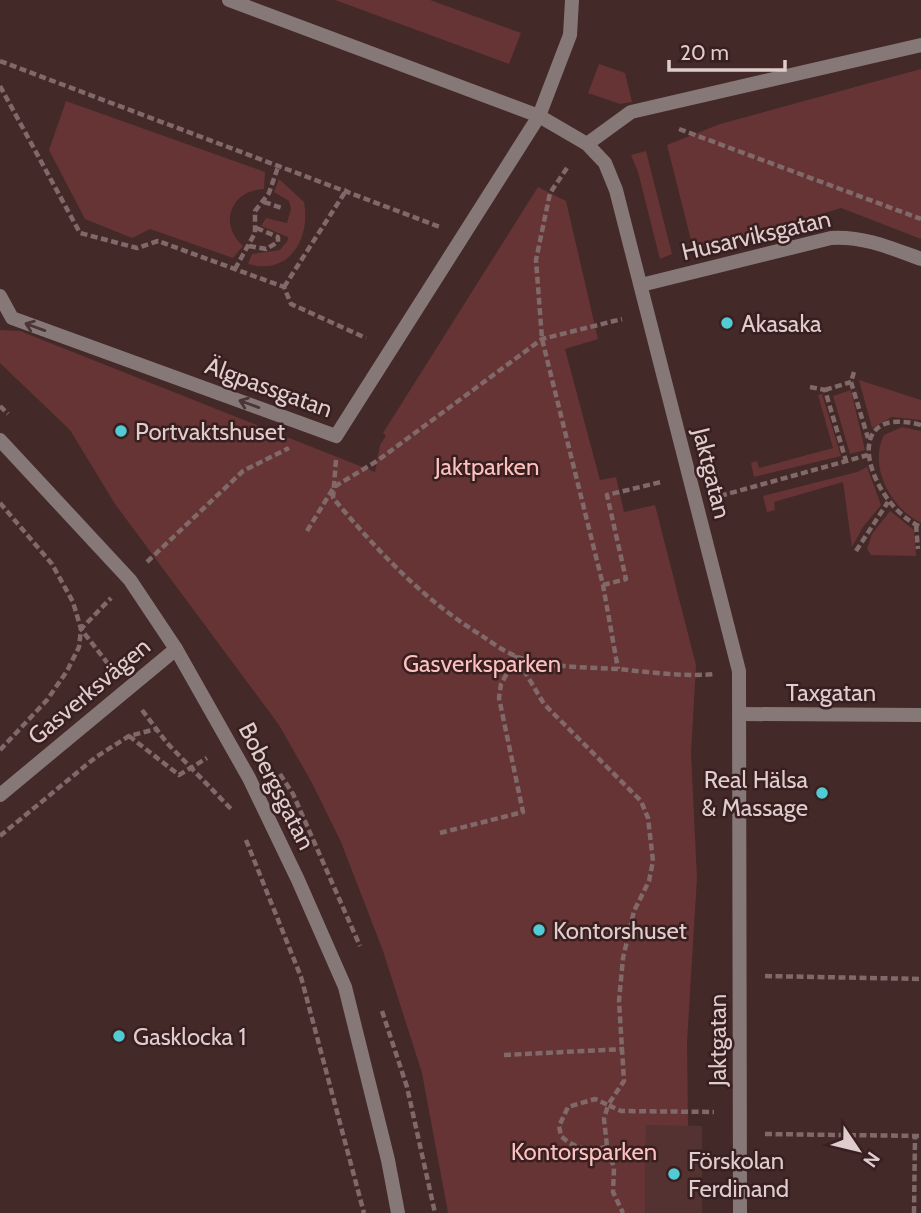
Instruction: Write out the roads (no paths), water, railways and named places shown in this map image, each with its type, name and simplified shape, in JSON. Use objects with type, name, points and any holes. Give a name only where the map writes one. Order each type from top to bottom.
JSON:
[{"type":"street","name":"Jaktgatan","points":[[229,0],[539,116],[587,144],[605,163],[616,190],[650,312],[739,671],[740,1213]]},
{"type":"street","name":"Älgpassgatan","points":[[0,296],[12,318],[336,436],[539,116],[570,35],[572,0]]},
{"type":"street","points":[[587,144],[631,112],[921,45]]},
{"type":"street","name":"Husarviksgatan","points":[[641,285],[831,238],[851,237],[873,242],[921,259]]},
{"type":"street","name":"Bobergsgatan","points":[[0,440],[130,580],[176,649],[230,743],[299,880],[345,987],[388,1160],[398,1213]]},
{"type":"street","name":"Gasverksvägen","points":[[0,795],[176,649]]},
{"type":"street","name":"Taxgatan","points":[[741,715],[921,715]]},
{"type":"place","name":"Akasaka","points":[[727,323]]},
{"type":"place","name":"Portvaktshuset","points":[[121,431]]},
{"type":"place","name":"Real Hälsa & Massage","points":[[822,793]]},
{"type":"place","name":"Kontorshuset","points":[[539,930]]},
{"type":"place","name":"Gasklocka 1","points":[[119,1036]]},
{"type":"place","name":"Förskolan Ferdinand","points":[[674,1174]]},
{"type":"park label","name":"Jaktparken","points":[[487,466]]},
{"type":"park label","name":"Gasverksparken","points":[[482,663]]},
{"type":"park label","name":"Kontorsparken","points":[[584,1151]]}]
